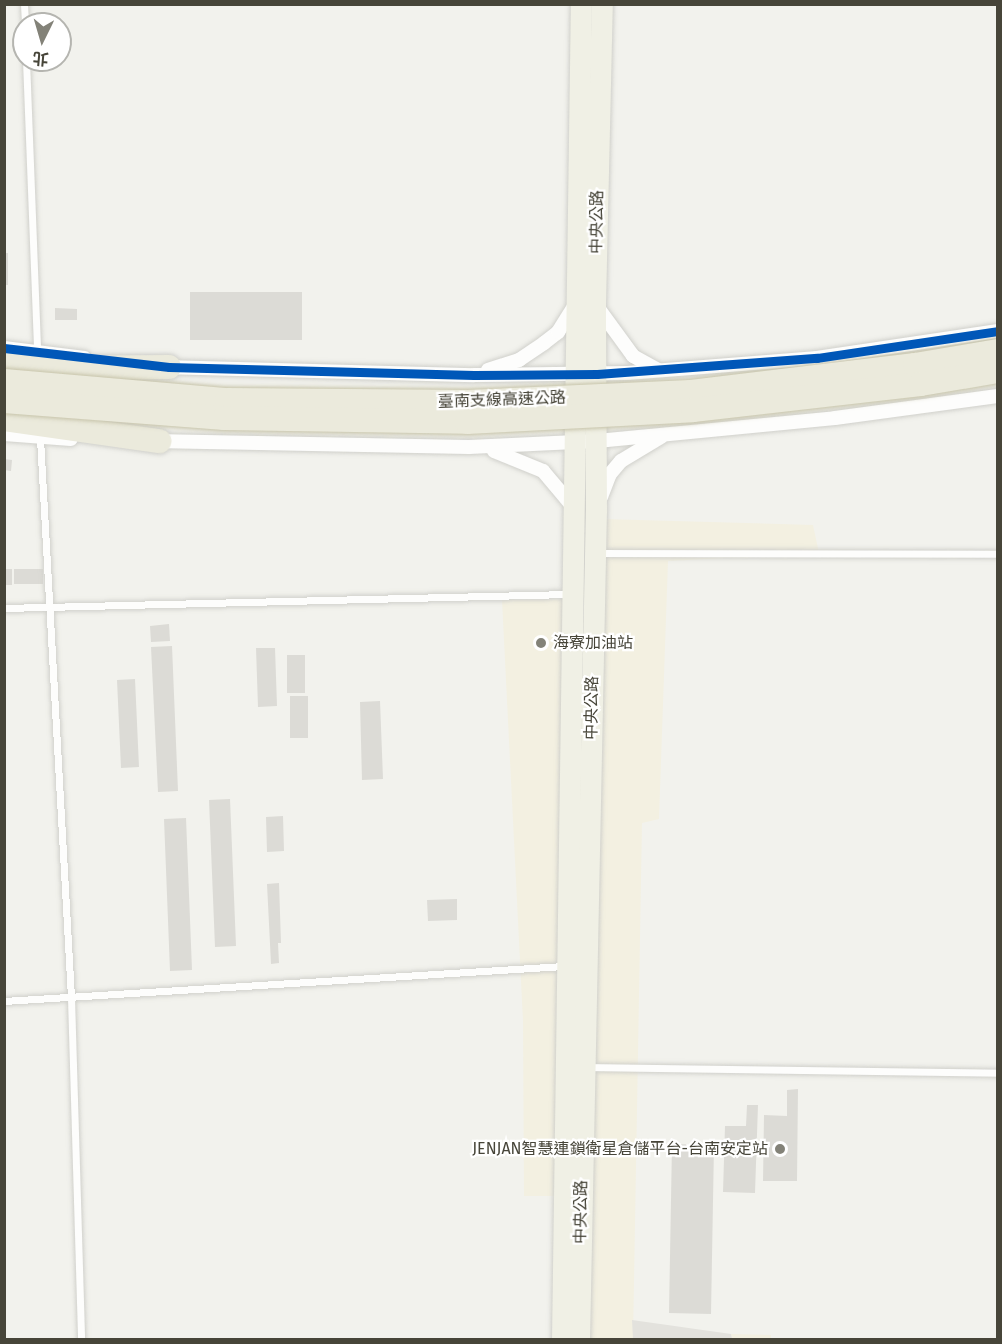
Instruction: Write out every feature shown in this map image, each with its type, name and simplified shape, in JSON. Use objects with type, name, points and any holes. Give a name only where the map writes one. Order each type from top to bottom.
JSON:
[{"type":"highway","name":"臺南支線高速公路","points":[[4,381],[227,400],[468,402],[691,392],[915,365],[998,351]]},
{"type":"highway","points":[[4,364],[40,368],[169,368]]},
{"type":"highway","name":"臺南支線高速公路","points":[[4,400],[224,418],[467,422],[693,410],[921,384],[998,370]]},
{"type":"highway","points":[[4,419],[159,441]]},
{"type":"main road","name":"中央公路","points":[[579,1340],[576,1066],[569,965],[575,594],[597,441],[597,374],[586,304],[581,4]]},
{"type":"main road","name":"中央公路","points":[[562,1340],[576,1066],[595,553],[574,442],[575,374],[586,304],[602,4]]},
{"type":"street","points":[[474,375],[519,360],[544,344],[586,304],[633,356],[660,371]]},
{"type":"street","points":[[4,348],[169,368],[474,375],[597,374],[817,358],[998,332]]},
{"type":"street","points":[[4,434],[40,438],[469,447],[597,441],[835,418],[998,396]]},
{"type":"street","points":[[469,447],[504,453],[543,471],[586,510],[610,474],[634,452],[668,433]]},
{"type":"lane","points":[[26,72],[37,353]]},
{"type":"lane","points":[[40,438],[71,998],[81,1340]]},
{"type":"lane","points":[[595,553],[998,554]]},
{"type":"lane","points":[[4,608],[49,609],[575,594]]},
{"type":"lane","points":[[4,1001],[569,965]]},
{"type":"lane","points":[[576,1066],[998,1073]]},
{"type":"shaded area","points":[[602,519],[813,525],[819,553],[668,561],[659,819],[642,823],[633,1339],[560,1339],[561,1196],[524,1196],[523,1021],[502,600],[602,599]]},
{"type":"shaded area","points":[[632,1320],[731,1334],[732,1339],[633,1339]]},
{"type":"shaded area","points":[[731,1334],[771,1335],[771,1339],[732,1339]]},
{"type":"building","points":[[4,253],[8,253],[8,285],[4,285]]},
{"type":"building","points":[[190,292],[302,292],[302,340],[190,340]]},
{"type":"building","points":[[55,308],[77,309],[77,320],[55,320]]},
{"type":"building","points":[[4,459],[12,460],[11,471],[4,470]]},
{"type":"building","points":[[4,569],[12,569],[12,585],[4,585]]},
{"type":"building","points":[[14,569],[43,569],[43,584],[14,584]]},
{"type":"building","points":[[169,624],[170,641],[151,642],[150,626]]},
{"type":"building","points":[[172,646],[178,791],[158,792],[151,647]]},
{"type":"building","points":[[256,648],[275,648],[277,706],[258,707]]},
{"type":"building","points":[[287,655],[305,655],[305,693],[287,693]]},
{"type":"building","points":[[135,679],[139,767],[121,768],[117,680]]},
{"type":"building","points":[[290,696],[308,696],[308,738],[290,738]]},
{"type":"building","points":[[380,701],[383,779],[362,780],[360,702]]},
{"type":"building","points":[[230,799],[236,946],[215,947],[209,800]]},
{"type":"building","points":[[283,816],[284,851],[267,852],[266,817]]},
{"type":"building","points":[[186,818],[192,970],[170,971],[164,819]]},
{"type":"building","points":[[279,883],[281,943],[278,943],[279,963],[271,964],[267,884]]},
{"type":"building","points":[[457,899],[457,920],[428,921],[427,900]]},
{"type":"building","name":"JENJAN智慧連鎖衛星倉儲平台-台南安定站","points":[[798,1089],[797,1181],[763,1181],[764,1115],[787,1116],[787,1090]]},
{"type":"building","points":[[747,1105],[758,1105],[755,1193],[723,1192],[725,1126],[746,1126]]},
{"type":"building","points":[[672,1144],[714,1145],[711,1314],[669,1313]]},
{"type":"cycle path","points":[[4,348],[169,367],[474,375],[597,374],[817,358],[998,331]]},
{"type":"place","name":"海寮加油站","points":[[541,643]]},
{"type":"place","name":"JENJAN智慧連鎖衛星倉儲平台-台南安定站","points":[[780,1149]]}]
